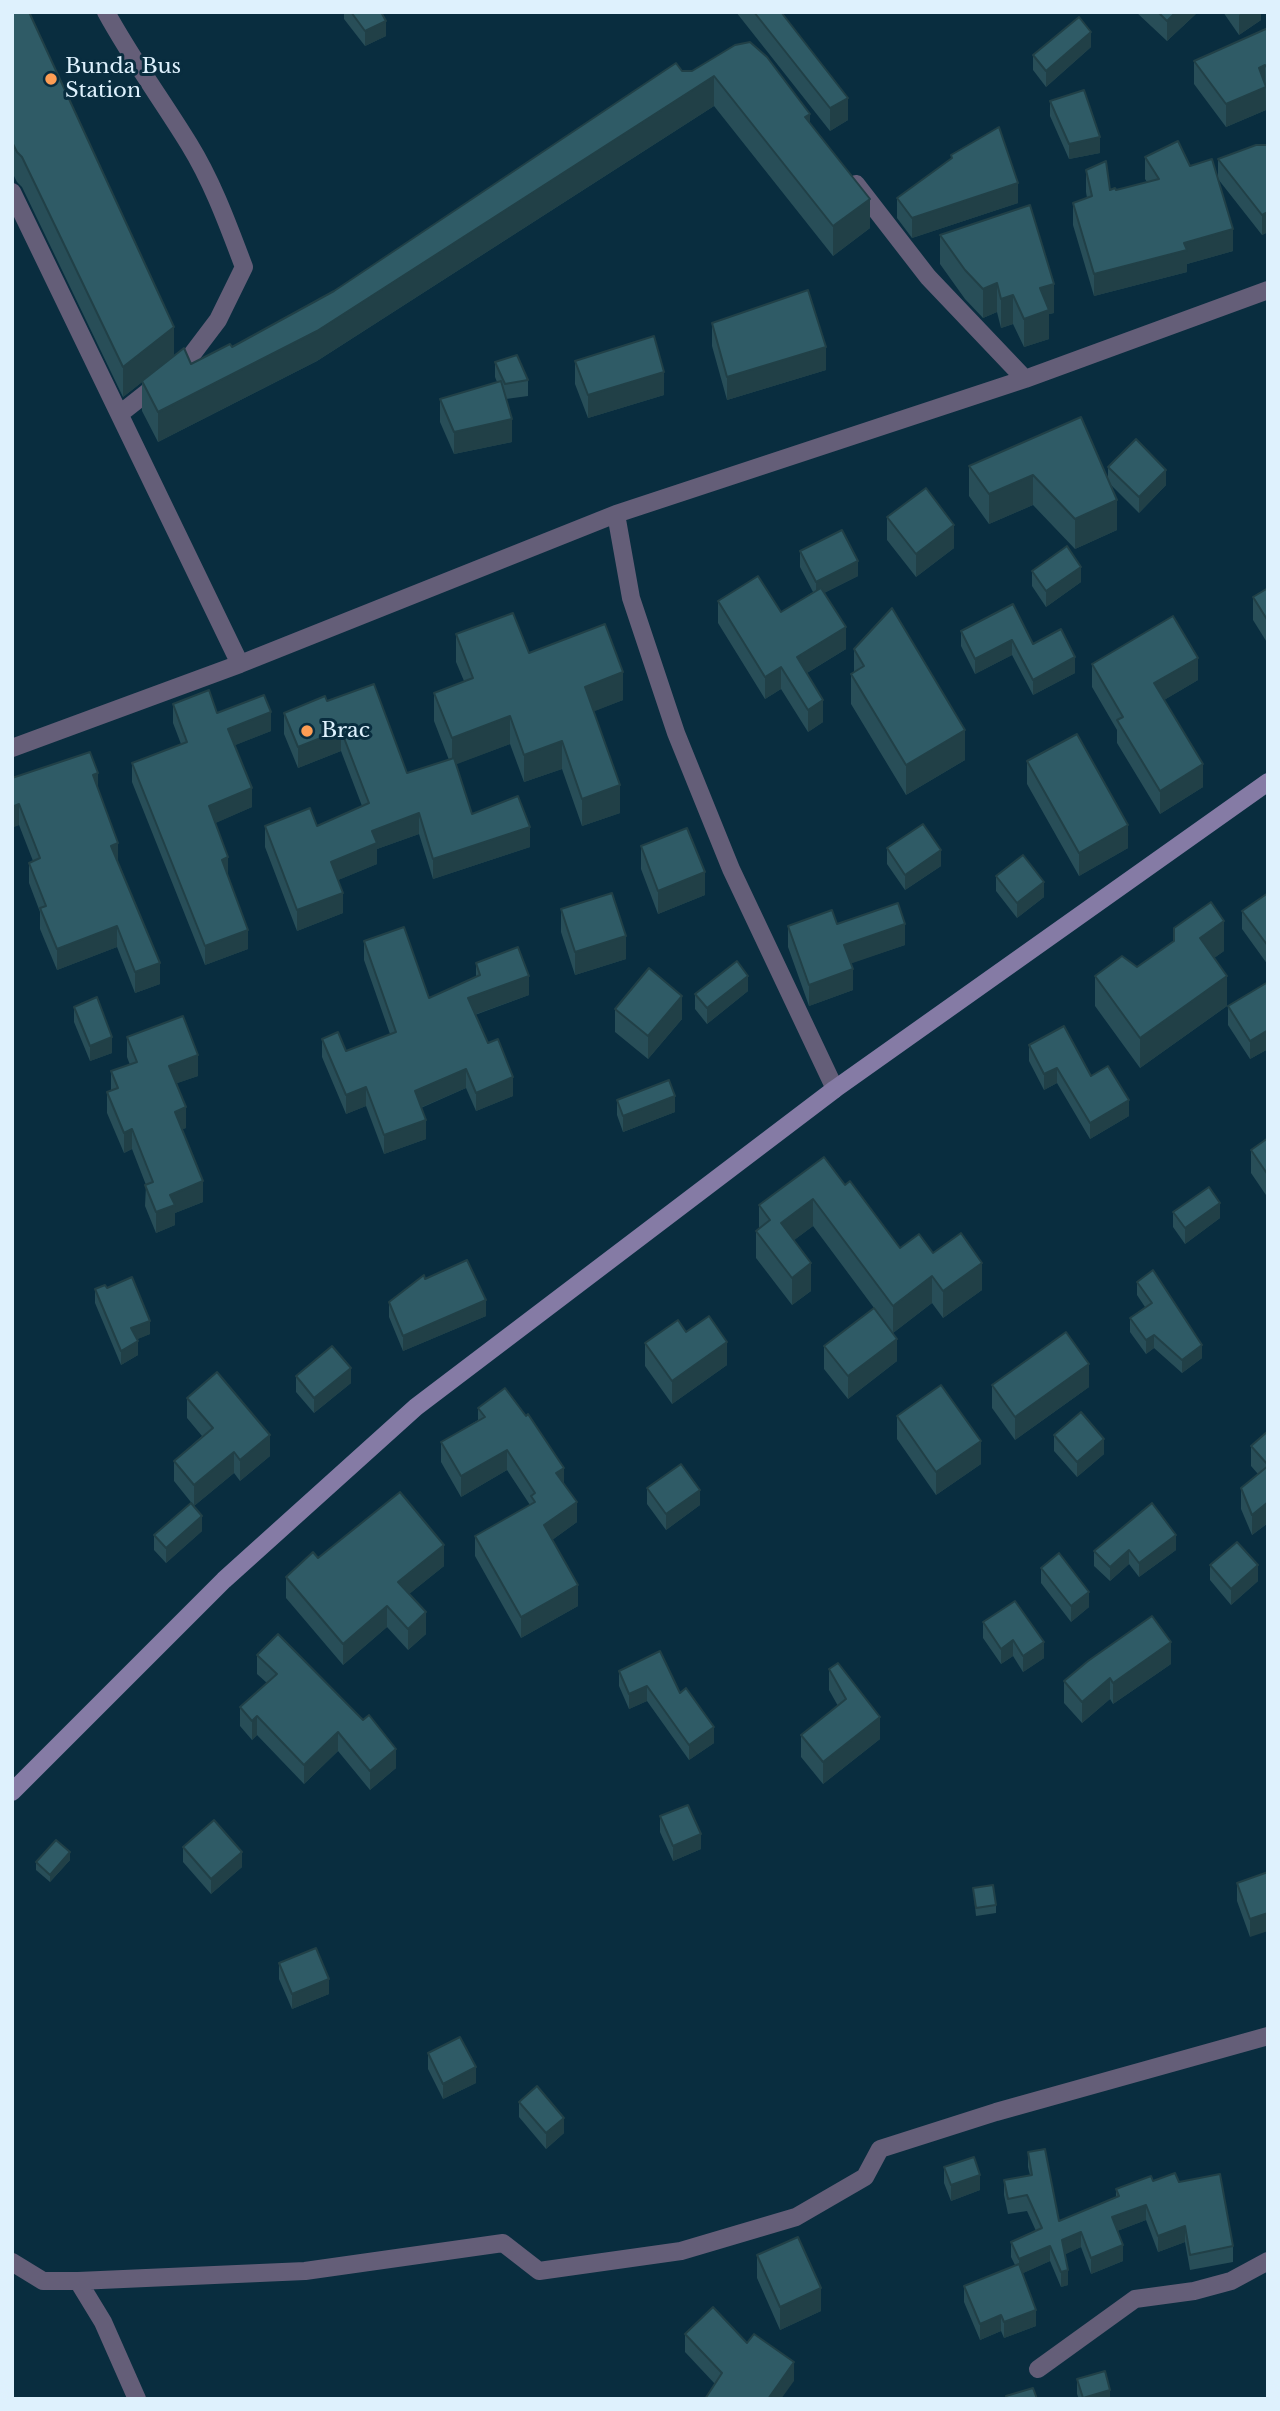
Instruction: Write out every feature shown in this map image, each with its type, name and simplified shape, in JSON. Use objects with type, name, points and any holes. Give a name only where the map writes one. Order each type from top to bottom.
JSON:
[{"type":"main road","points":[[12,1792],[225,1580],[416,1408],[835,1089],[1268,782]]},
{"type":"street","points":[[106,12],[131,58],[190,145],[220,201],[244,267],[218,320],[187,361],[121,413]]},
{"type":"street","points":[[843,167],[928,276],[1025,379]]},
{"type":"street","points":[[12,192],[240,664]]},
{"type":"street","points":[[12,748],[240,664],[616,514],[1025,379],[1268,290]]},
{"type":"street","points":[[616,514],[631,598],[676,733],[731,869],[835,1089]]},
{"type":"street","points":[[12,2262],[43,2281],[78,2281],[305,2271],[503,2243],[539,2271],[681,2251],[796,2217],[865,2177],[880,2149],[996,2112],[1268,2036]]},
{"type":"street","points":[[1038,2369],[1135,2299],[1194,2291],[1231,2281],[1268,2261]]},
{"type":"street","points":[[78,2281],[103,2322],[137,2399]]},
{"type":"building","points":[[12,12],[29,12],[174,327],[123,367],[22,157],[12,142]]},
{"type":"building","points":[[351,12],[381,12],[386,21],[365,31]]},
{"type":"building","points":[[754,12],[781,12],[848,98],[830,108]]},
{"type":"building","points":[[1158,12],[1176,12],[1167,21]]},
{"type":"building","points":[[1079,17],[1091,32],[1046,71],[1033,55]]},
{"type":"building","points":[[1268,28],[1268,69],[1265,65],[1259,68],[1266,87],[1226,104],[1194,61]]},
{"type":"building","points":[[750,42],[767,57],[810,114],[805,117],[870,199],[833,226],[714,76],[317,331],[158,412],[142,381],[184,348],[191,364],[230,344],[232,347],[334,291],[676,63],[682,71],[692,71],[735,45]]},
{"type":"building","points":[[1084,90],[1100,137],[1069,144],[1050,101]]},
{"type":"building","points":[[999,127],[1018,183],[912,218],[897,198],[952,158],[951,155]]},
{"type":"building","points":[[1178,141],[1190,166],[1212,159],[1233,229],[1184,243],[1187,250],[1094,274],[1073,203],[1092,196],[1086,170],[1106,161],[1110,190],[1159,179],[1145,157]]},
{"type":"building","points":[[1256,145],[1268,145],[1268,212],[1262,215],[1218,159]]},
{"type":"building","points":[[1030,205],[1054,284],[1040,288],[1049,310],[1024,319],[1013,295],[1001,299],[997,283],[983,289],[965,270],[940,235]]},
{"type":"building","points":[[808,290],[826,347],[727,377],[712,323]]},
{"type":"building","points":[[654,336],[664,372],[588,395],[575,361]]},
{"type":"building","points":[[517,355],[528,380],[505,384],[495,362]]},
{"type":"building","points":[[501,381],[512,419],[454,432],[440,399]]},
{"type":"building","points":[[1081,417],[1117,500],[1075,519],[1033,475],[989,494],[969,466]]},
{"type":"building","points":[[1136,439],[1166,470],[1139,497],[1108,467]]},
{"type":"building","points":[[926,488],[954,525],[916,554],[887,517]]},
{"type":"building","points":[[842,530],[858,561],[816,582],[800,551]]},
{"type":"building","points":[[1067,546],[1081,567],[1046,591],[1032,571]]},
{"type":"building","points":[[758,576],[781,612],[821,588],[846,627],[797,657],[823,700],[808,710],[781,667],[765,677],[718,601]]},
{"type":"building","points":[[1268,588],[1268,621],[1253,597]]},
{"type":"building","points":[[1013,604],[1033,644],[1061,629],[1075,657],[1033,680],[1012,640],[975,659],[961,631]]},
{"type":"building","points":[[892,608],[965,730],[906,765],[851,674],[864,666],[854,649]]},
{"type":"building","points":[[513,613],[529,653],[605,624],[623,672],[585,687],[620,785],[582,799],[562,741],[524,755],[510,716],[452,738],[434,693],[473,678],[456,634]]},
{"type":"building","points":[[1173,616],[1198,658],[1154,683],[1203,764],[1160,791],[1117,720],[1123,717],[1092,664]]},
{"type":"building","points":[[374,684],[407,773],[454,758],[472,814],[518,796],[530,827],[433,859],[419,813],[372,831],[377,843],[331,862],[343,893],[297,910],[265,826],[310,808],[317,826],[369,803],[341,730],[298,747],[284,713],[325,696],[327,701]]},
{"type":"building","points":[[209,690],[217,713],[264,695],[271,712],[228,729],[252,788],[209,806],[228,857],[222,860],[248,930],[205,946],[132,763],[187,742],[173,704]]},
{"type":"building","points":[[1077,734],[1128,825],[1079,853],[1027,761]]},
{"type":"building","points":[[90,752],[98,773],[93,775],[118,843],[111,846],[160,963],[135,972],[117,926],[57,949],[40,908],[46,906],[29,863],[40,858],[19,804],[12,807],[12,778]]},
{"type":"building","points":[[923,824],[941,850],[905,875],[887,848]]},
{"type":"building","points":[[687,828],[705,872],[658,891],[641,846]]},
{"type":"building","points":[[1023,855],[1044,882],[1017,903],[996,876]]},
{"type":"building","points":[[612,893],[626,936],[575,952],[561,909]]},
{"type":"building","points":[[1268,893],[1268,946],[1242,911]]},
{"type":"building","points":[[1211,902],[1224,921],[1200,938],[1227,976],[1140,1038],[1095,976],[1122,956],[1137,967],[1174,941],[1174,928]]},
{"type":"building","points":[[898,903],[905,924],[844,945],[853,969],[809,985],[788,926],[832,910],[837,924]]},
{"type":"building","points":[[404,927],[429,998],[480,975],[476,963],[518,947],[529,976],[468,998],[488,1043],[498,1039],[513,1077],[476,1093],[466,1069],[415,1091],[426,1120],[384,1135],[366,1087],[346,1095],[322,1039],[338,1032],[346,1051],[396,1032],[364,941]]},
{"type":"building","points":[[737,961],[748,976],[707,1008],[695,994]]},
{"type":"building","points":[[649,968],[682,996],[648,1036],[615,1009]]},
{"type":"building","points":[[1268,982],[1268,1030],[1250,1041],[1228,1006]]},
{"type":"building","points":[[97,997],[112,1037],[90,1046],[74,1007]]},
{"type":"building","points":[[183,1016],[198,1055],[169,1066],[186,1107],[175,1112],[203,1181],[170,1195],[175,1205],[156,1212],[145,1185],[153,1182],[132,1129],[124,1133],[107,1092],[118,1088],[111,1071],[137,1062],[127,1037]]},
{"type":"building","points":[[1064,1026],[1091,1076],[1108,1066],[1129,1100],[1090,1123],[1057,1068],[1044,1074],[1029,1045]]},
{"type":"building","points":[[669,1080],[675,1096],[623,1116],[617,1100]]},
{"type":"building","points":[[1268,1138],[1268,1175],[1251,1150]]},
{"type":"building","points":[[824,1157],[845,1185],[850,1181],[900,1248],[919,1234],[933,1253],[961,1233],[982,1263],[943,1291],[932,1276],[893,1306],[813,1199],[781,1223],[811,1263],[792,1278],[756,1231],[770,1220],[759,1205]]},
{"type":"building","points":[[1209,1187],[1220,1203],[1185,1228],[1173,1212]]},
{"type":"building","points":[[467,1260],[486,1300],[403,1336],[389,1302],[424,1275],[425,1279]]},
{"type":"building","points":[[1153,1270],[1202,1345],[1182,1360],[1154,1335],[1146,1340],[1130,1318],[1152,1303],[1137,1282]]},
{"type":"building","points":[[132,1277],[150,1321],[131,1328],[138,1341],[121,1351],[95,1289],[105,1285],[107,1288]]},
{"type":"building","points":[[874,1308],[897,1339],[848,1376],[824,1346]]},
{"type":"building","points":[[709,1316],[727,1342],[672,1381],[645,1343],[678,1320],[686,1332]]},
{"type":"building","points":[[1066,1332],[1089,1364],[1015,1417],[992,1385]]},
{"type":"building","points":[[332,1346],[351,1368],[314,1398],[296,1376]]},
{"type":"building","points":[[217,1372],[270,1435],[240,1460],[234,1452],[194,1485],[174,1461],[213,1428],[187,1398]]},
{"type":"building","points":[[941,1385],[981,1441],[936,1472],[897,1416]]},
{"type":"building","points":[[505,1388],[526,1416],[528,1414],[564,1468],[556,1473],[577,1502],[544,1525],[578,1585],[521,1617],[475,1536],[535,1502],[531,1496],[535,1493],[507,1450],[461,1476],[441,1442],[485,1417],[478,1408]]},
{"type":"building","points":[[1081,1412],[1104,1439],[1077,1462],[1054,1435]]},
{"type":"building","points":[[1268,1431],[1268,1465],[1251,1446]]},
{"type":"building","points":[[681,1464],[700,1490],[666,1514],[647,1488]]},
{"type":"building","points":[[1268,1466],[1268,1502],[1252,1515],[1241,1488]]},
{"type":"building","points":[[400,1492],[444,1545],[398,1582],[426,1612],[408,1629],[387,1606],[343,1644],[286,1577],[313,1552],[318,1558]]},
{"type":"building","points":[[191,1503],[202,1516],[166,1548],[154,1535]]},
{"type":"building","points":[[1152,1503],[1176,1535],[1139,1563],[1129,1550],[1110,1567],[1094,1551]]},
{"type":"building","points":[[1237,1542],[1258,1565],[1231,1589],[1210,1565]]},
{"type":"building","points":[[1059,1553],[1089,1592],[1071,1606],[1041,1568]]},
{"type":"building","points":[[1015,1601],[1044,1642],[1023,1656],[1013,1640],[1001,1649],[983,1622]]},
{"type":"building","points":[[1152,1616],[1171,1642],[1113,1683],[1110,1678],[1082,1702],[1064,1681]]},
{"type":"building","points":[[278,1634],[363,1720],[369,1715],[396,1749],[370,1771],[338,1732],[304,1765],[257,1716],[252,1721],[240,1707],[277,1674],[257,1655]]},
{"type":"building","points":[[660,1651],[680,1693],[686,1688],[714,1727],[689,1745],[647,1686],[629,1694],[619,1671]]},
{"type":"building","points":[[838,1663],[880,1717],[823,1762],[801,1735],[846,1699],[829,1669]]},
{"type":"building","points":[[688,1805],[701,1834],[673,1846],[660,1816]]},
{"type":"building","points":[[214,1820],[242,1852],[211,1879],[183,1847]]},
{"type":"building","points":[[56,1840],[70,1852],[50,1875],[36,1862]]},
{"type":"building","points":[[1268,1872],[1268,1913],[1250,1919],[1237,1883]]},
{"type":"building","points":[[993,1885],[996,1905],[976,1908],[973,1888]]},
{"type":"building","points":[[316,1948],[329,1979],[292,1994],[279,1963]]},
{"type":"building","points":[[460,2037],[476,2067],[443,2084],[428,2053]]},
{"type":"building","points":[[537,2086],[564,2118],[546,2133],[519,2102]]},
{"type":"building","points":[[1045,2149],[1059,2221],[1119,2196],[1116,2189],[1151,2176],[1153,2181],[1175,2173],[1179,2182],[1220,2174],[1233,2246],[1190,2255],[1185,2226],[1158,2236],[1146,2205],[1112,2217],[1123,2245],[1091,2258],[1081,2232],[1062,2240],[1068,2270],[1061,2272],[1050,2246],[1019,2259],[1011,2242],[1042,2228],[1027,2195],[1008,2199],[1004,2180],[1032,2175],[1028,2152]]},
{"type":"building","points":[[974,2157],[980,2175],[951,2185],[944,2167]]},
{"type":"building","points":[[798,2237],[821,2288],[780,2307],[757,2255]]},
{"type":"building","points":[[1019,2264],[1036,2310],[1004,2322],[1001,2315],[980,2324],[964,2286]]},
{"type":"building","points":[[713,2307],[747,2343],[754,2334],[794,2362],[768,2399],[705,2399],[722,2373],[685,2334]]},
{"type":"building","points":[[1105,2371],[1110,2390],[1083,2398],[1077,2379]]},
{"type":"building","points":[[1033,2388],[1037,2399],[1007,2399],[1006,2396]]},
{"type":"place","name":"Bunda Bus Station","points":[[51,79]]},
{"type":"place","name":"Brac","points":[[307,731]]}]
